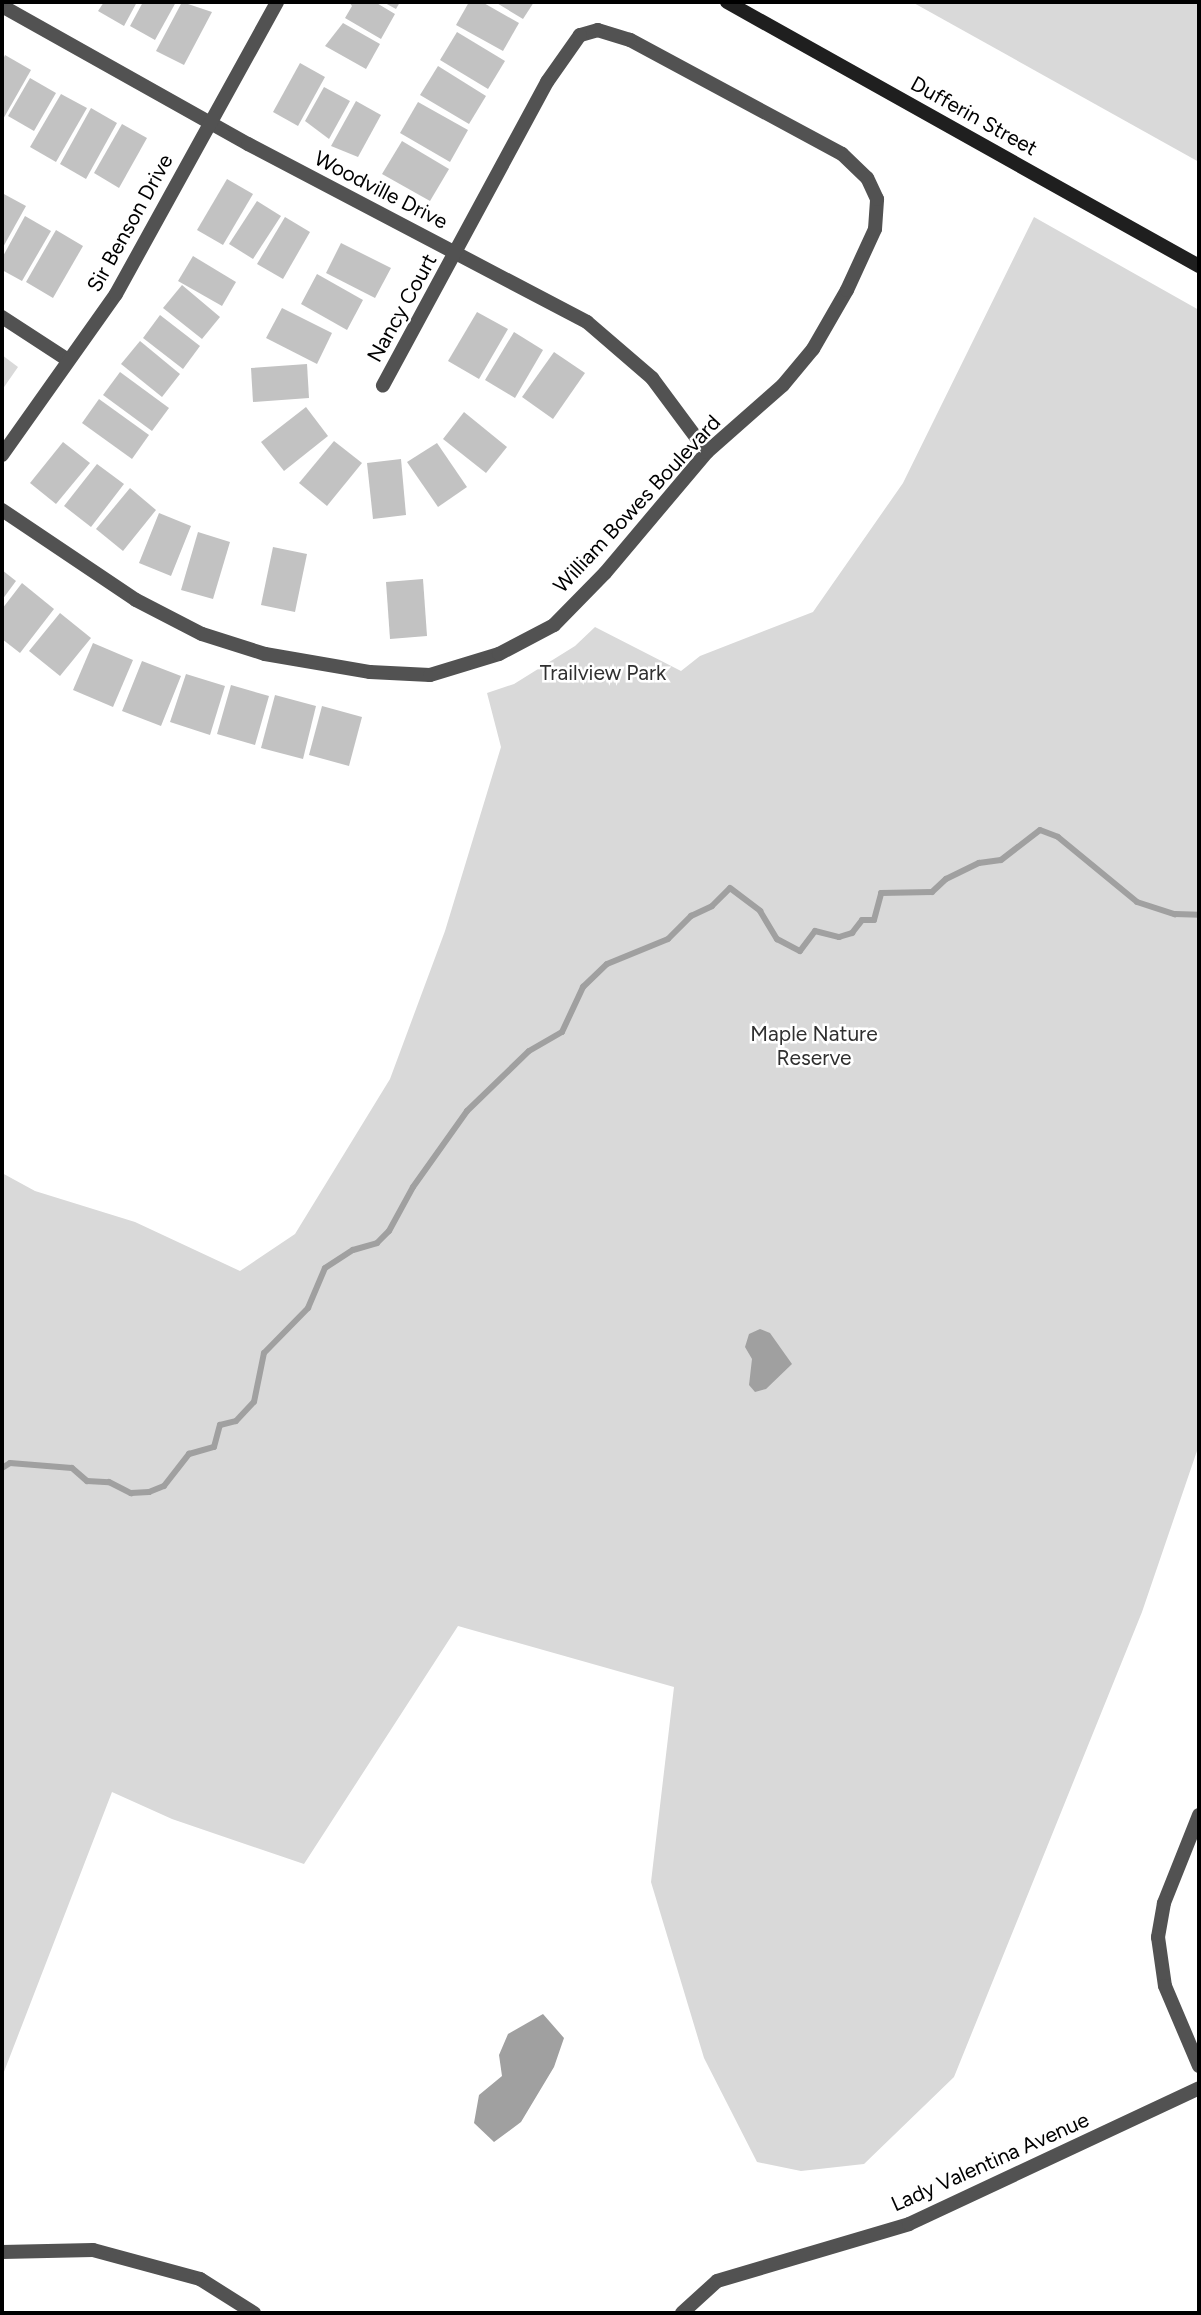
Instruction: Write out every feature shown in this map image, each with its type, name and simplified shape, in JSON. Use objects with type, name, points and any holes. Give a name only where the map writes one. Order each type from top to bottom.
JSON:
[{"type":"main road","name":"Dufferin Street","points":[[727,2],[1199,267]]},
{"type":"street","name":"Sir Benson Drive","points":[[2,455],[117,294],[277,2]]},
{"type":"street","name":"Woodville Drive","points":[[2,6],[210,122],[587,322],[652,378],[707,452]]},
{"type":"street","name":"William Bowes Boulevard","points":[[2,510],[136,600],[201,634],[265,654],[370,671],[430,675],[499,654],[554,625],[605,573],[707,452],[783,385],[813,349],[847,290],[875,229],[877,199],[867,178],[842,154],[630,40],[598,30],[580,35],[547,82],[457,252]]},
{"type":"street","name":"Nancy Court","points":[[383,385],[457,252]]},
{"type":"street","points":[[2,317],[68,360]]},
{"type":"street","points":[[1199,1815],[1164,1903],[1158,1937],[1165,1986],[1199,2066]]},
{"type":"street","name":"Lady Valentina Avenue","points":[[681,2313],[717,2281],[909,2224],[1199,2088]]},
{"type":"street","points":[[2,2252],[93,2250],[200,2279],[254,2313]]},
{"type":"green space","points":[[912,2],[1199,2],[1199,162]]},
{"type":"green space","points":[[1034,217],[1199,310],[1199,1445],[1142,1612],[954,2077],[864,2164],[801,2171],[757,2162],[704,2058],[651,1882],[674,1687],[458,1626],[304,1864],[172,1819],[112,1792],[2,2077],[2,1173],[35,1191],[135,1222],[240,1271],[295,1234],[390,1079],[445,931],[501,747],[487,693],[514,684],[575,646],[595,627],[681,671],[700,656],[813,612],[903,483]]},
{"type":"green space","points":[[2,355],[18,367],[2,390]]},
{"type":"shaded area","points":[[760,1329],[770,1333],[792,1364],[766,1389],[755,1392],[749,1385],[752,1359],[745,1347],[749,1334]]},
{"type":"shaded area","points":[[543,2014],[564,2038],[554,2067],[521,2122],[494,2142],[474,2123],[479,2095],[502,2076],[499,2055],[508,2034]]},
{"type":"building","points":[[104,2],[137,2],[124,26],[98,11]]},
{"type":"building","points":[[143,2],[176,2],[155,40],[130,26]]},
{"type":"building","points":[[182,2],[212,12],[184,65],[156,51]]},
{"type":"building","points":[[349,2],[375,2],[395,14],[381,39],[345,18],[352,6]]},
{"type":"building","points":[[383,2],[400,2],[396,9]]},
{"type":"building","points":[[469,2],[482,2],[519,23],[503,51],[456,25]]},
{"type":"building","points":[[495,2],[534,2],[523,19]]},
{"type":"building","points":[[343,23],[380,44],[366,69],[325,46]]},
{"type":"building","points":[[457,32],[505,61],[488,89],[440,60]]},
{"type":"building","points":[[5,55],[31,70],[2,121],[2,62]]},
{"type":"building","points":[[300,63],[325,77],[298,126],[273,112]]},
{"type":"building","points":[[438,66],[486,96],[469,124],[420,95]]},
{"type":"building","points":[[30,78],[56,93],[34,131],[8,116]]},
{"type":"building","points":[[324,87],[350,101],[329,139],[305,121]]},
{"type":"building","points":[[61,94],[87,108],[56,162],[30,147]]},
{"type":"building","points":[[356,101],[381,115],[358,157],[331,146]]},
{"type":"building","points":[[418,102],[468,130],[450,162],[400,133]]},
{"type":"building","points":[[91,108],[117,123],[86,179],[60,164]]},
{"type":"building","points":[[122,124],[147,138],[119,188],[94,173]]},
{"type":"building","points":[[402,141],[449,169],[430,201],[382,174]]},
{"type":"building","points":[[227,179],[253,194],[223,245],[197,230]]},
{"type":"building","points":[[2,193],[26,206],[2,249]]},
{"type":"building","points":[[257,201],[281,216],[253,259],[229,244]]},
{"type":"building","points":[[25,216],[51,231],[22,281],[2,270],[2,258]]},
{"type":"building","points":[[285,217],[310,232],[283,279],[257,264]]},
{"type":"building","points":[[56,230],[83,246],[53,298],[26,282]]},
{"type":"building","points":[[341,243],[391,268],[375,298],[326,273]]},
{"type":"building","points":[[193,256],[236,282],[222,306],[178,281]]},
{"type":"building","points":[[317,274],[363,300],[347,330],[301,304]]},
{"type":"building","points":[[182,285],[220,317],[202,339],[163,308]]},
{"type":"building","points":[[282,308],[332,333],[317,364],[266,338]]},
{"type":"building","points":[[477,312],[508,329],[479,379],[448,361]]},
{"type":"building","points":[[160,315],[200,346],[183,369],[143,338]]},
{"type":"building","points":[[514,332],[543,350],[515,398],[485,380]]},
{"type":"building","points":[[140,341],[180,374],[162,397],[121,364]]},
{"type":"building","points":[[554,352],[585,373],[553,419],[522,397]]},
{"type":"building","points":[[307,364],[309,398],[253,402],[251,368]]},
{"type":"building","points":[[120,372],[169,408],[152,431],[103,395]]},
{"type":"building","points":[[99,399],[149,435],[132,459],[82,423]]},
{"type":"building","points":[[306,407],[328,436],[284,471],[261,442]]},
{"type":"building","points":[[464,412],[507,447],[486,473],[443,439]]},
{"type":"building","points":[[334,441],[362,463],[327,506],[299,483]]},
{"type":"building","points":[[63,442],[90,463],[56,504],[30,483]]},
{"type":"building","points":[[437,443],[467,487],[438,507],[407,462]]},
{"type":"building","points":[[401,459],[406,515],[373,519],[367,463]]},
{"type":"building","points":[[97,464],[124,484],[91,527],[64,506]]},
{"type":"building","points":[[130,488],[156,510],[123,551],[96,529]]},
{"type":"building","points":[[159,513],[191,526],[171,576],[139,563]]},
{"type":"building","points":[[198,532],[230,542],[213,599],[181,590]]},
{"type":"building","points":[[273,547],[307,554],[295,612],[261,605]]},
{"type":"building","points":[[2,570],[16,581],[2,600]]},
{"type":"building","points":[[423,579],[427,636],[390,639],[386,582]]},
{"type":"building","points":[[22,583],[54,609],[20,653],[2,639],[2,609]]},
{"type":"building","points":[[60,613],[91,638],[60,676],[29,651]]},
{"type":"building","points":[[93,643],[133,660],[113,707],[73,690]]},
{"type":"building","points":[[142,661],[181,676],[161,726],[122,711]]},
{"type":"building","points":[[186,674],[225,686],[210,735],[170,722]]},
{"type":"building","points":[[231,685],[269,696],[255,745],[217,734]]},
{"type":"building","points":[[275,695],[316,706],[303,759],[261,748]]},
{"type":"building","points":[[322,706],[362,717],[349,766],[309,755]]},
{"type":"waterway","points":[[2,1468],[10,1463],[72,1468],[87,1481],[109,1482],[131,1493],[149,1492],[164,1486],[189,1454],[214,1447],[220,1425],[236,1421],[254,1402],[264,1353],[308,1308],[325,1268],[353,1250],[377,1243],[389,1231],[413,1187],[467,1111],[529,1051],[562,1032],[583,987],[607,964],[668,939],[691,916],[712,906],[730,888],[760,911],[777,939],[800,951],[815,931],[839,937],[852,933],[862,920],[874,920],[881,893],[932,892],[946,879],[979,863],[1001,860],[1040,830],[1058,837],[1137,902],[1175,914],[1199,915]]},
{"type":"park label","name":"Trailview Park","points":[[603,673]]},
{"type":"park label","name":"Maple Nature Reserve","points":[[814,1046]]}]
